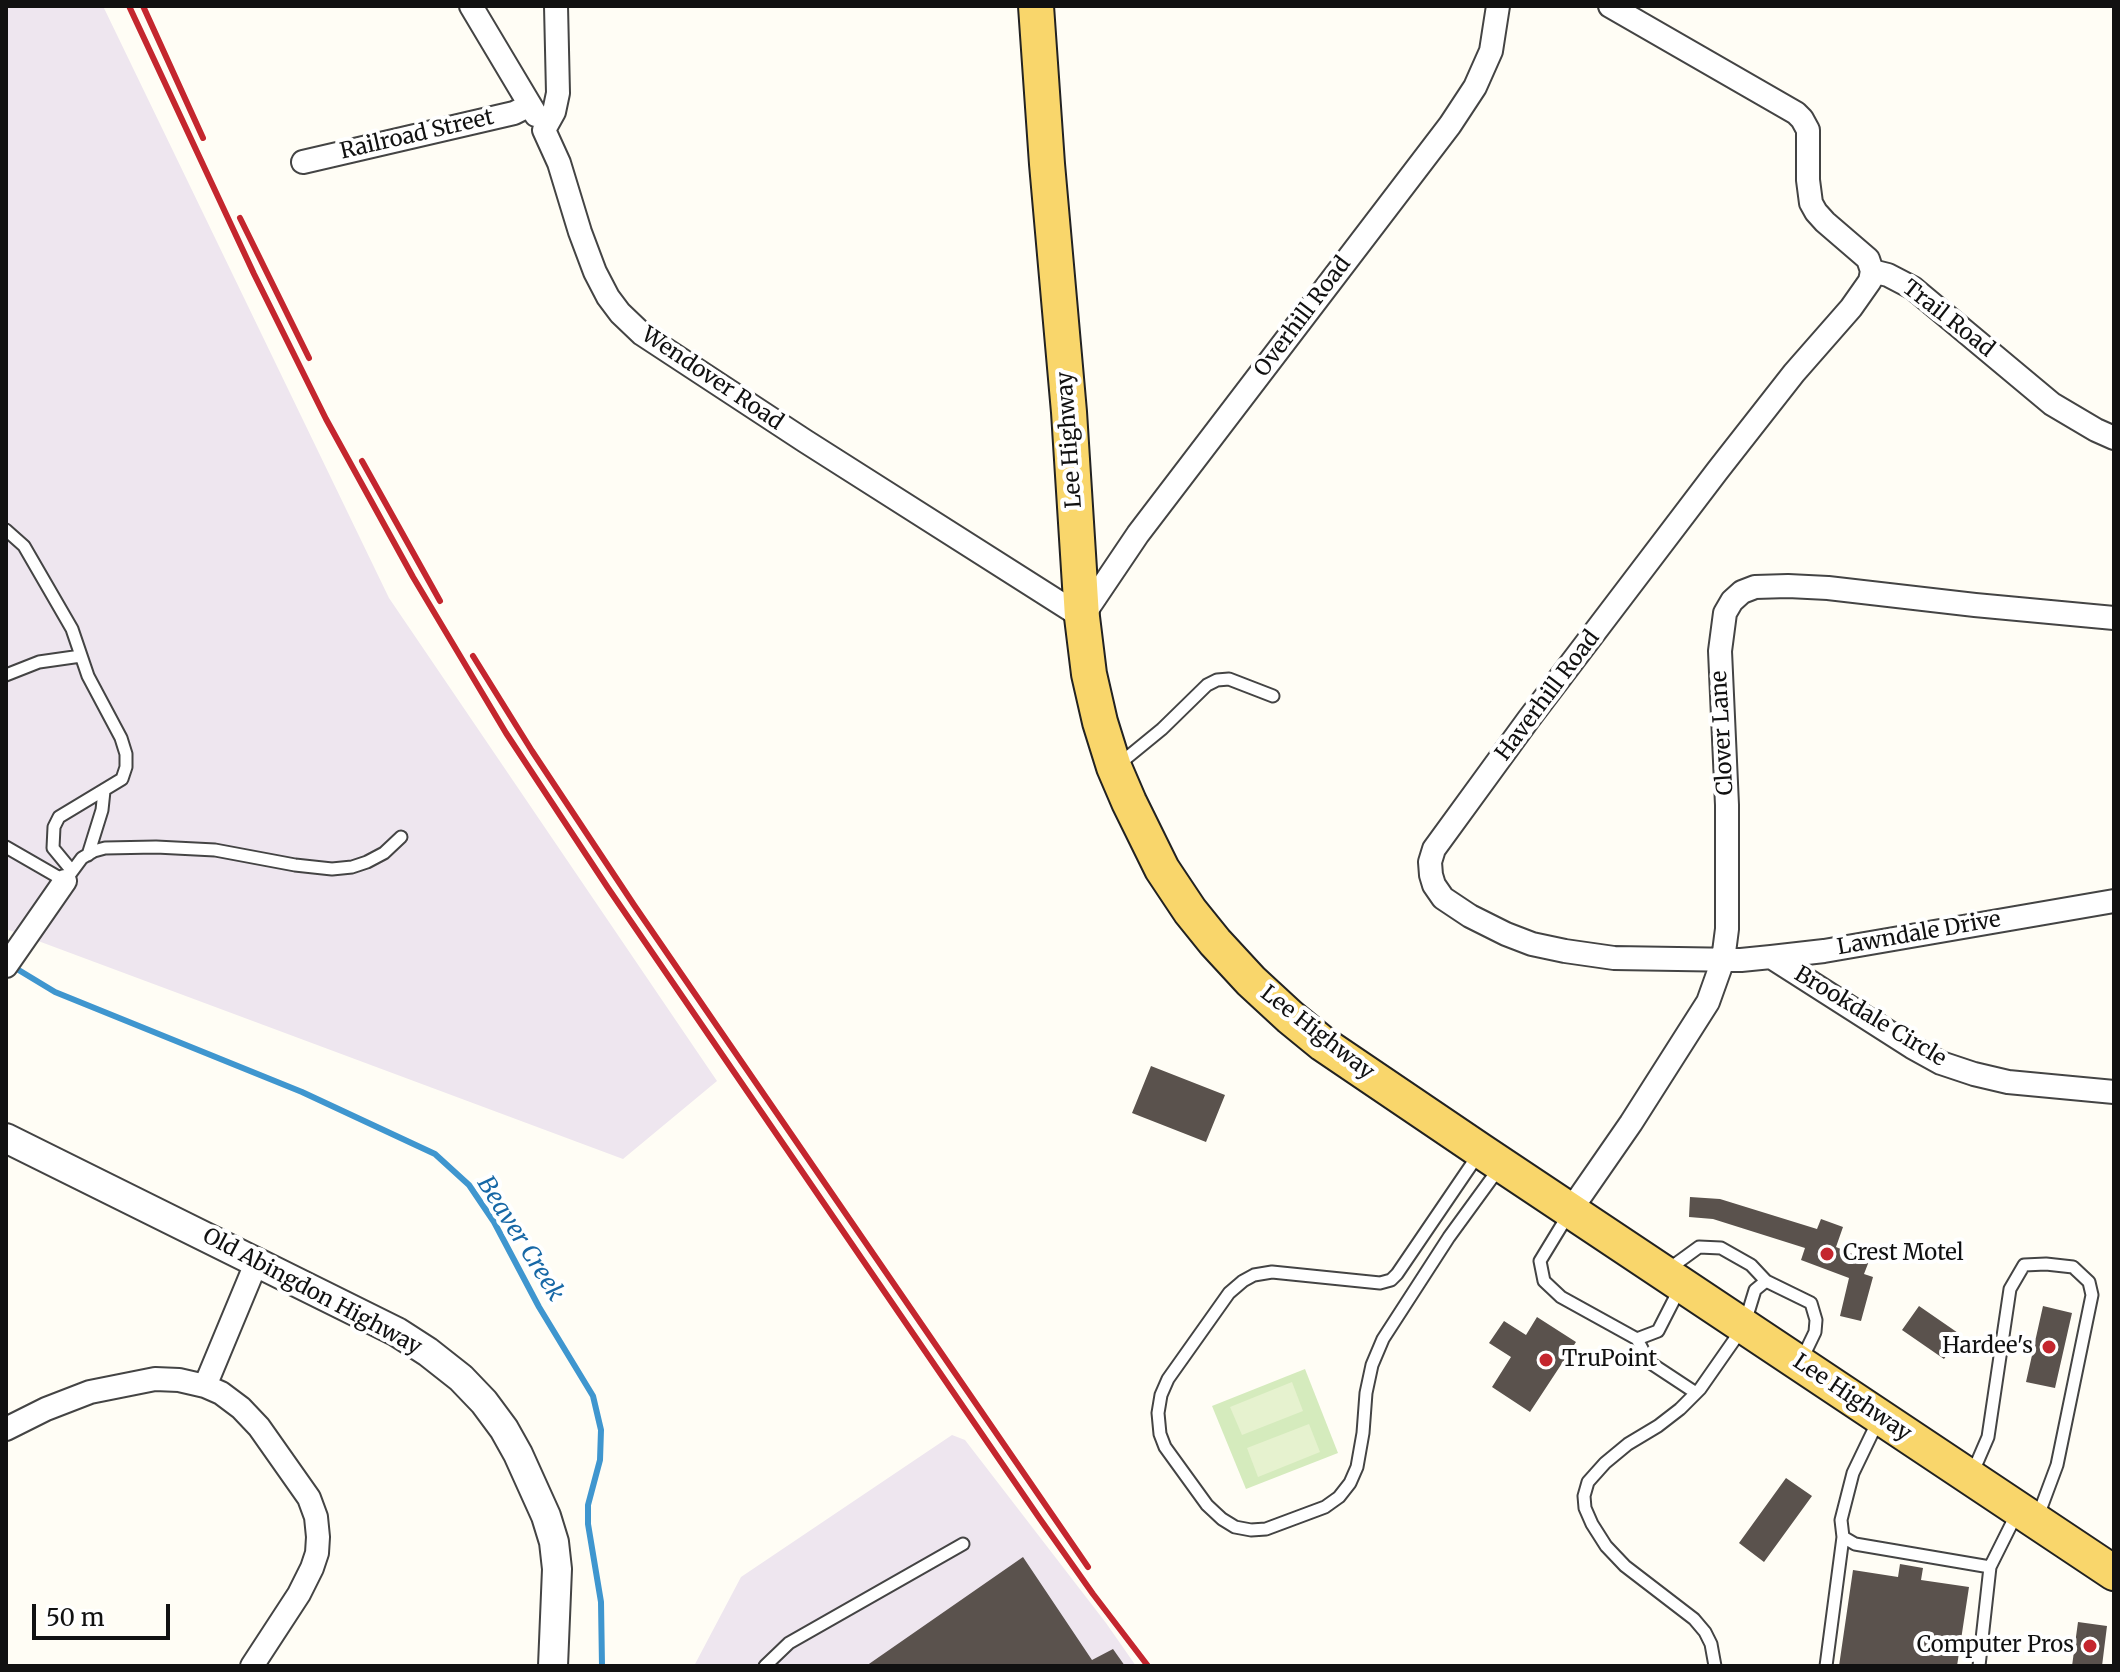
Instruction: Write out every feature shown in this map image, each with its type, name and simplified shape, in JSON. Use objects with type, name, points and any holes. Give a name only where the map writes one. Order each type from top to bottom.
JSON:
[{"type":"main road","name":"Lee Highway","points":[[1036,6],[1069,412],[1082,617],[1089,674],[1114,767],[1143,833],[1190,911],[1251,981],[1323,1044],[2114,1573]]},
{"type":"street","name":"Wendover Road","points":[[471,6],[544,130],[559,163],[595,272],[620,313],[642,334],[1082,617]]},
{"type":"street","points":[[544,130],[554,112],[558,93],[556,6]]},
{"type":"street","name":"Overhill Road","points":[[1082,617],[1138,534],[1450,125],[1475,87],[1491,51],[1498,6]]},
{"type":"street","name":"Trail Road","points":[[1610,6],[1796,113],[1808,130],[1811,203],[1825,222],[1868,259],[1872,271],[1888,275],[1913,288],[2052,404],[2114,438]]},
{"type":"street","name":"Railroad Street","points":[[303,162],[514,113],[530,105]]},
{"type":"street","name":"Haverhill Road","points":[[1723,960],[1614,958],[1532,944],[1470,916],[1443,898],[1434,885],[1430,862],[1434,849],[1528,720],[1794,373],[1851,308],[1870,281],[1872,271]]},
{"type":"street","name":"Clover Lane","points":[[1570,1211],[1631,1123],[1708,1002],[1723,960],[1727,929],[1727,820],[1720,651],[1725,613],[1732,601],[1742,592],[1755,587],[1788,586],[2114,618]]},
{"type":"street","points":[[6,966],[69,876]]},
{"type":"street","name":"Lawndale Drive","points":[[1723,960],[1824,951],[2114,901]]},
{"type":"street","name":"Brookdale Circle","points":[[1771,957],[1941,1063],[2008,1082],[2114,1092]]},
{"type":"street","name":"Old Abingdon Highway","points":[[6,1138],[397,1332],[428,1352],[468,1386],[504,1429],[518,1454],[546,1516],[554,1542],[557,1569],[553,1666]]},
{"type":"street","points":[[205,1386],[257,1261]]},
{"type":"street","points":[[6,1429],[90,1392],[155,1379],[205,1386],[241,1408],[259,1427],[309,1498],[316,1517],[318,1537],[317,1553],[299,1594],[252,1666]]},
{"type":"lane","points":[[6,530],[24,546],[72,629],[88,676],[121,738],[126,754],[122,779],[59,817],[54,827],[53,848],[69,876]]},
{"type":"lane","points":[[6,675],[39,662],[81,656]]},
{"type":"lane","points":[[1114,767],[1162,729],[1207,685],[1217,680],[1229,679],[1273,696]]},
{"type":"lane","points":[[88,855],[102,810],[104,791]]},
{"type":"lane","points":[[69,876],[82,858],[105,848],[215,850],[295,865],[332,869],[352,867],[384,853],[401,837]]},
{"type":"lane","points":[[6,847],[69,876]]},
{"type":"lane","points":[[1491,1158],[1449,1237],[1383,1339],[1372,1365],[1366,1393],[1357,1467],[1345,1490],[1325,1507],[1266,1529],[1235,1527],[1222,1519],[1207,1505],[1165,1447],[1158,1413],[1168,1379],[1229,1293],[1254,1275],[1272,1272],[1380,1283],[1391,1280],[1491,1158]]},
{"type":"lane","points":[[1570,1211],[1540,1261],[1544,1281],[1561,1297],[1637,1339],[1649,1362],[1696,1393]]},
{"type":"lane","points":[[1637,1339],[1658,1331],[1673,1278],[1699,1247],[1721,1248],[1751,1265],[1766,1281],[1811,1303],[1816,1320],[1815,1332],[1800,1363]]},
{"type":"lane","points":[[1971,1477],[1988,1437],[2010,1289],[2024,1265],[2073,1267],[2089,1282],[2092,1295],[2057,1465],[1990,1567],[1979,1666]]},
{"type":"lane","points":[[1715,1666],[1711,1644],[1694,1619],[1625,1566],[1606,1546],[1592,1524],[1584,1496],[1588,1482],[1605,1463],[1628,1444],[1658,1426],[1696,1393],[1744,1326],[1755,1290],[1766,1281]]},
{"type":"lane","points":[[1826,1666],[1843,1537],[1841,1520],[1853,1473],[1880,1416]]},
{"type":"lane","points":[[1843,1537],[1855,1544],[1990,1567]]},
{"type":"lane","points":[[765,1666],[789,1643],[963,1544]]},
{"type":"shaded area","points":[[6,6],[103,6],[389,598],[717,1081],[623,1159],[6,929]]},
{"type":"shaded area","points":[[952,1435],[965,1440],[1136,1666],[694,1666],[741,1577]]},
{"type":"green space","points":[[1305,1369],[1338,1453],[1246,1489],[1212,1406]]},
{"type":"green space","points":[[1292,1382],[1303,1411],[1242,1435],[1230,1407]]},
{"type":"green space","points":[[1309,1424],[1320,1452],[1258,1477],[1247,1448]]},
{"type":"building","points":[[1151,1066],[1225,1095],[1206,1142],[1132,1113]]},
{"type":"building","name":"Crest Motel","points":[[1690,1197],[1720,1199],[1817,1229],[1821,1219],[1843,1227],[1836,1247],[1869,1261],[1864,1274],[1873,1277],[1861,1321],[1840,1316],[1849,1278],[1801,1260],[1805,1248],[1713,1219],[1689,1217]]},
{"type":"building","points":[[1919,1306],[1961,1335],[1944,1359],[1902,1330]]},
{"type":"building","name":"Hardee's","points":[[2043,1306],[2072,1313],[2055,1388],[2026,1382]]},
{"type":"building","points":[[1537,1317],[1576,1342],[1530,1412],[1492,1387],[1511,1357],[1489,1343],[1504,1321],[1526,1335]]},
{"type":"building","points":[[1786,1478],[1812,1496],[1764,1562],[1739,1543]]},
{"type":"building","points":[[1023,1557],[1092,1660],[1113,1649],[1125,1666],[866,1666]]},
{"type":"building","points":[[1900,1564],[1923,1568],[1921,1580],[1969,1587],[1957,1666],[1839,1666],[1853,1570],[1898,1577]]},
{"type":"building","name":"Computer Pros","points":[[2078,1622],[2107,1626],[2102,1666],[2072,1666]]},
{"type":"waterway","name":"Beaver Creek","points":[[12,966],[55,992],[302,1092],[435,1154],[469,1185],[494,1222],[539,1307],[593,1396],[601,1430],[600,1460],[588,1505],[588,1524],[601,1602],[602,1666]]},
{"type":"railway","points":[[129,6],[254,274],[326,419],[413,577],[506,733],[608,888],[1040,1519],[1148,1666]]},
{"type":"railway","points":[[143,6],[203,138]]},
{"type":"railway","points":[[240,218],[309,358]]},
{"type":"railway","points":[[362,461],[440,601]]},
{"type":"railway","points":[[473,656],[634,905],[1088,1567]]},
{"type":"place","name":"Crest Motel","points":[[1827,1254]]},
{"type":"place","name":"Hardee's","points":[[2049,1347]]},
{"type":"place","name":"TruPoint","points":[[1546,1360]]},
{"type":"place","name":"Computer Pros","points":[[2090,1646]]}]
